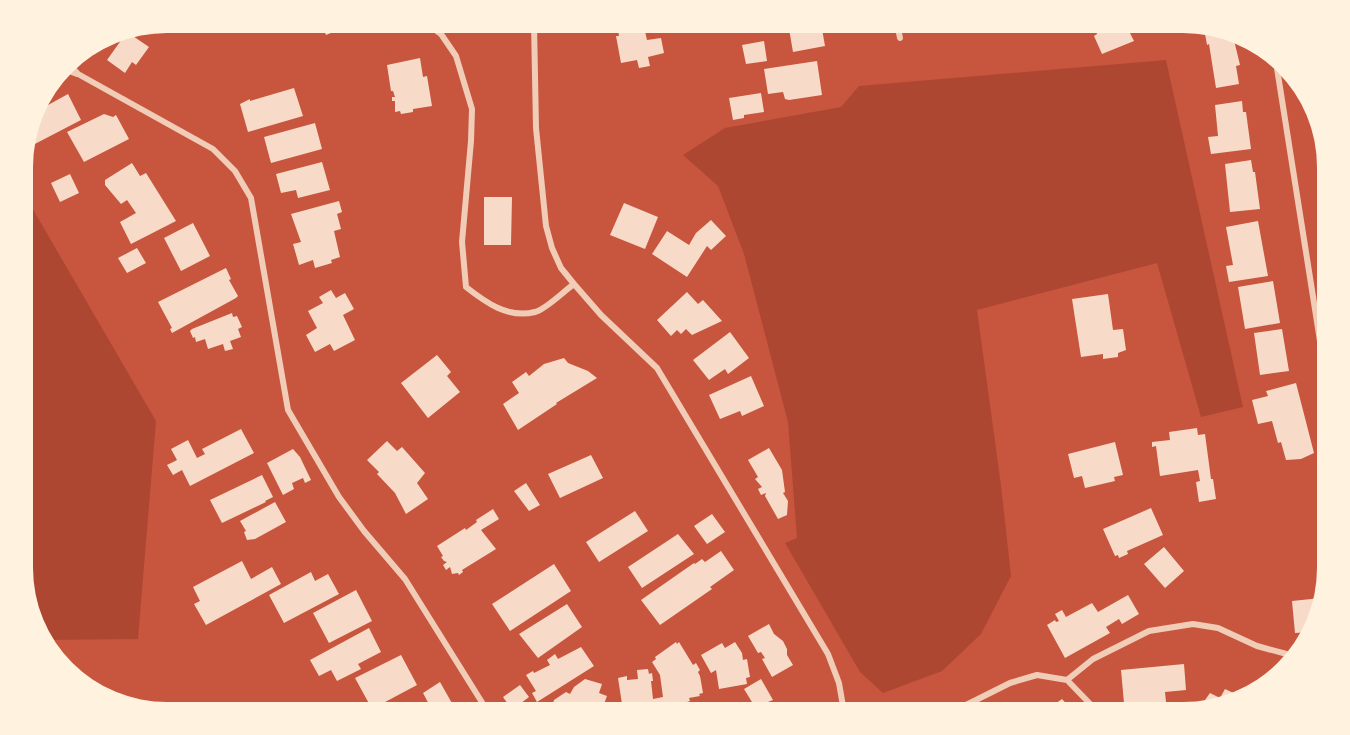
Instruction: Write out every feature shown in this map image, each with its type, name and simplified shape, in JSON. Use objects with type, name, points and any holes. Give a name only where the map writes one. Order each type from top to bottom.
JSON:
[{"type":"street","points":[[440,33],[456,56],[472,109],[462,242],[466,287],[485,302],[507,312],[536,312],[574,284]]},
{"type":"street","points":[[534,33],[536,128],[546,226],[561,268],[601,315],[657,368],[828,654],[839,683],[842,702]]},
{"type":"street","points":[[899,33],[900,38]]},
{"type":"street","points":[[74,70],[78,74]]},
{"type":"street","points":[[72,72],[213,149],[236,171],[252,198],[288,410],[339,497],[364,531],[405,579],[482,702]]},
{"type":"street","points":[[1278,73],[1317,322]]},
{"type":"street","points":[[1067,680],[1093,659],[1149,631],[1193,624],[1218,628],[1257,646],[1286,654]]},
{"type":"street","points":[[972,702],[1010,683],[1036,675],[1067,680],[1088,702]]},
{"type":"shaded area","points":[[1166,60],[1243,407],[1201,417],[1157,263],[977,310],[1011,576],[981,634],[942,671],[883,693],[860,672],[785,543],[797,538],[788,422],[744,254],[718,186],[683,155],[725,128],[841,107],[859,86]]},
{"type":"shaded area","points":[[33,209],[156,421],[138,639],[54,640],[43,619],[38,603],[33,568]]},
{"type":"building","points":[[619,33],[645,33],[647,40],[661,38],[664,53],[648,57],[650,66],[639,68],[637,60],[621,63],[616,36],[619,36]]},
{"type":"building","points":[[790,33],[823,33],[825,46],[793,52]]},
{"type":"building","points":[[1130,33],[1134,41],[1102,54],[1094,36]]},
{"type":"building","points":[[1205,35],[1235,44],[1240,65],[1236,66],[1239,84],[1216,88],[1209,44],[1207,45]]},
{"type":"building","points":[[135,37],[149,47],[136,65],[132,62],[125,73],[107,60],[120,42],[132,38]]},
{"type":"building","points":[[764,41],[767,61],[746,64],[742,45]]},
{"type":"building","points":[[420,58],[423,77],[427,76],[432,106],[413,109],[413,112],[401,114],[400,111],[395,112],[395,101],[392,101],[392,97],[395,97],[391,91],[387,65]]},
{"type":"building","points":[[817,61],[822,95],[789,100],[785,99],[783,92],[768,94],[764,69]]},
{"type":"building","points":[[294,88],[303,116],[248,132],[240,104],[250,99],[250,101]]},
{"type":"building","points":[[761,93],[764,112],[744,115],[744,118],[733,120],[729,98]]},
{"type":"building","points":[[68,94],[81,120],[35,144],[43,116],[49,105]]},
{"type":"building","points":[[1242,101],[1243,112],[1246,112],[1251,149],[1211,154],[1208,137],[1218,136],[1215,105]]},
{"type":"building","points":[[104,114],[113,117],[116,115],[129,139],[84,162],[67,132]]},
{"type":"building","points":[[315,123],[322,149],[271,163],[264,137]]},
{"type":"building","points":[[1251,160],[1260,209],[1230,212],[1225,164]]},
{"type":"building","points":[[322,162],[330,190],[298,198],[296,190],[281,193],[276,174]]},
{"type":"building","points":[[132,163],[140,176],[146,173],[176,221],[131,244],[120,222],[136,213],[127,200],[121,204],[105,185],[105,180]]},
{"type":"building","points":[[70,174],[79,193],[60,202],[51,183]]},
{"type":"building","points":[[484,197],[512,197],[511,245],[484,245]]},
{"type":"building","points":[[339,201],[342,212],[337,214],[341,229],[334,231],[340,257],[331,260],[332,263],[315,268],[313,260],[299,265],[293,244],[301,242],[291,214]]},
{"type":"building","points":[[624,203],[658,217],[645,249],[610,235]]},
{"type":"building","points":[[711,220],[726,236],[711,250],[707,246],[687,277],[652,254],[667,231],[689,245],[696,233]]},
{"type":"building","points":[[1258,221],[1268,276],[1229,282],[1226,266],[1233,265],[1226,227]]},
{"type":"building","points":[[193,223],[210,256],[181,271],[164,238]]},
{"type":"building","points":[[137,248],[146,263],[127,273],[118,258]]},
{"type":"building","points":[[226,268],[231,279],[229,280],[238,296],[172,333],[170,329],[172,328],[158,302]]},
{"type":"building","points":[[1273,281],[1280,323],[1245,329],[1238,287]]},
{"type":"building","points":[[331,290],[336,298],[345,293],[354,309],[343,315],[355,340],[334,351],[330,344],[315,352],[306,335],[317,328],[308,311],[323,303],[319,297]]},
{"type":"building","points":[[687,292],[698,304],[703,300],[722,321],[692,335],[686,329],[681,334],[677,330],[671,336],[657,320]]},
{"type":"building","points":[[1108,294],[1113,330],[1123,329],[1126,350],[1118,353],[1118,357],[1103,359],[1103,354],[1081,357],[1072,299]]},
{"type":"building","points":[[232,313],[233,317],[237,316],[242,327],[238,329],[241,337],[230,341],[233,349],[225,351],[223,344],[208,349],[205,339],[196,342],[195,337],[193,338],[190,331],[192,329]]},
{"type":"building","points":[[1282,329],[1289,371],[1260,375],[1254,333]]},
{"type":"building","points":[[730,332],[749,358],[728,374],[725,369],[709,380],[693,360]]},
{"type":"building","points":[[437,355],[451,372],[447,376],[460,392],[428,418],[401,383]]},
{"type":"building","points":[[564,358],[568,363],[588,371],[597,378],[518,430],[503,404],[519,393],[512,382],[526,372],[529,376],[544,364]]},
{"type":"building","points":[[751,376],[764,406],[742,416],[740,411],[720,419],[709,395]]},
{"type":"building","points":[[1296,383],[1314,453],[1301,459],[1286,460],[1272,421],[1258,424],[1252,400],[1268,396],[1266,391]]},
{"type":"building","points":[[1197,428],[1198,435],[1205,434],[1216,499],[1199,502],[1196,482],[1200,481],[1198,470],[1160,476],[1156,446],[1152,447],[1152,442],[1170,440],[1169,432]]},
{"type":"building","points":[[241,429],[254,453],[190,486],[182,470],[173,475],[167,465],[177,460],[171,449],[188,440],[197,458],[205,454],[202,449]]},
{"type":"building","points":[[387,441],[397,451],[402,447],[425,473],[417,483],[428,499],[406,514],[395,493],[367,460]]},
{"type":"building","points":[[1115,442],[1123,475],[1114,477],[1115,481],[1085,488],[1082,476],[1074,478],[1068,454]]},
{"type":"building","points":[[769,448],[782,470],[785,492],[783,493],[788,501],[787,515],[778,519],[765,496],[766,493],[761,495],[758,489],[762,487],[755,479],[758,477],[748,460]]},
{"type":"building","points":[[293,449],[300,457],[311,480],[305,483],[303,478],[292,483],[294,489],[283,495],[267,463]]},
{"type":"building","points":[[591,455],[603,478],[560,498],[548,474]]},
{"type":"building","points":[[262,475],[273,497],[222,523],[210,500]]},
{"type":"building","points":[[526,483],[540,505],[529,511],[514,491]]},
{"type":"building","points":[[275,502],[286,522],[255,539],[247,540],[244,532],[246,531],[240,521]]},
{"type":"building","points":[[1151,508],[1163,535],[1127,551],[1128,554],[1119,558],[1118,555],[1115,556],[1103,529]]},
{"type":"building","points":[[493,509],[499,519],[481,530],[496,549],[462,570],[463,572],[459,575],[458,573],[452,574],[450,567],[446,570],[443,565],[447,562],[441,557],[443,556],[437,546],[465,528],[466,530]]},
{"type":"building","points":[[635,511],[648,531],[599,562],[586,542]]},
{"type":"building","points":[[712,514],[725,532],[707,544],[694,526]]},
{"type":"building","points":[[678,534],[694,554],[642,588],[628,567]]},
{"type":"building","points":[[1164,547],[1184,571],[1165,588],[1144,564]]},
{"type":"building","points":[[721,551],[734,570],[710,587],[712,589],[660,625],[641,600],[694,563],[702,559],[705,562]]},
{"type":"building","points":[[242,561],[251,579],[272,567],[281,584],[206,625],[194,604],[200,601],[193,587]]},
{"type":"building","points":[[554,564],[571,591],[510,631],[492,604]]},
{"type":"building","points":[[311,572],[315,581],[328,574],[339,594],[284,623],[269,595]]},
{"type":"building","points":[[356,590],[372,621],[329,643],[313,613]]},
{"type":"building","points":[[1128,595],[1139,614],[1122,624],[1119,619],[1106,627],[1110,633],[1065,658],[1047,625],[1055,620],[1059,621],[1055,614],[1062,610],[1066,617],[1092,603],[1098,612]]},
{"type":"building","points":[[1313,599],[1300,633],[1295,633],[1292,601]]},
{"type":"building","points":[[567,604],[582,627],[538,658],[519,634]]},
{"type":"building","points":[[769,624],[774,634],[783,641],[793,665],[772,677],[762,659],[765,658],[761,652],[758,653],[748,636]]},
{"type":"building","points":[[369,628],[381,652],[358,664],[361,669],[337,681],[331,670],[319,676],[310,660]]},
{"type":"building","points":[[679,642],[693,665],[696,663],[700,670],[698,672],[703,693],[699,694],[700,696],[689,698],[690,701],[687,702],[622,702],[618,678],[627,676],[627,680],[638,679],[637,670],[648,669],[649,674],[652,673],[653,699],[663,697],[660,675],[652,662],[656,659],[655,657]]},
{"type":"building","points":[[735,642],[742,653],[743,660],[747,659],[750,677],[746,678],[747,684],[719,689],[716,670],[711,673],[701,655],[722,643],[725,648]]},
{"type":"building","points":[[581,647],[594,666],[537,702],[532,693],[536,691],[526,675],[550,665],[547,660],[555,654],[558,659]]},
{"type":"building","points":[[401,655],[417,685],[385,702],[368,702],[355,678]]},
{"type":"building","points":[[1184,664],[1186,690],[1165,692],[1166,702],[1124,702],[1121,670]]},
{"type":"building","points":[[585,679],[602,684],[599,693],[607,696],[605,702],[553,702],[566,692],[570,694],[574,687]]},
{"type":"building","points":[[761,679],[773,700],[752,702],[744,689]]},
{"type":"building","points":[[440,682],[451,702],[428,702],[423,693]]},
{"type":"building","points":[[520,685],[529,697],[522,702],[506,702],[503,697]]},
{"type":"building","points":[[1225,689],[1232,692],[1226,695],[1221,696]]},
{"type":"building","points":[[1210,693],[1218,697],[1205,700]]}]
